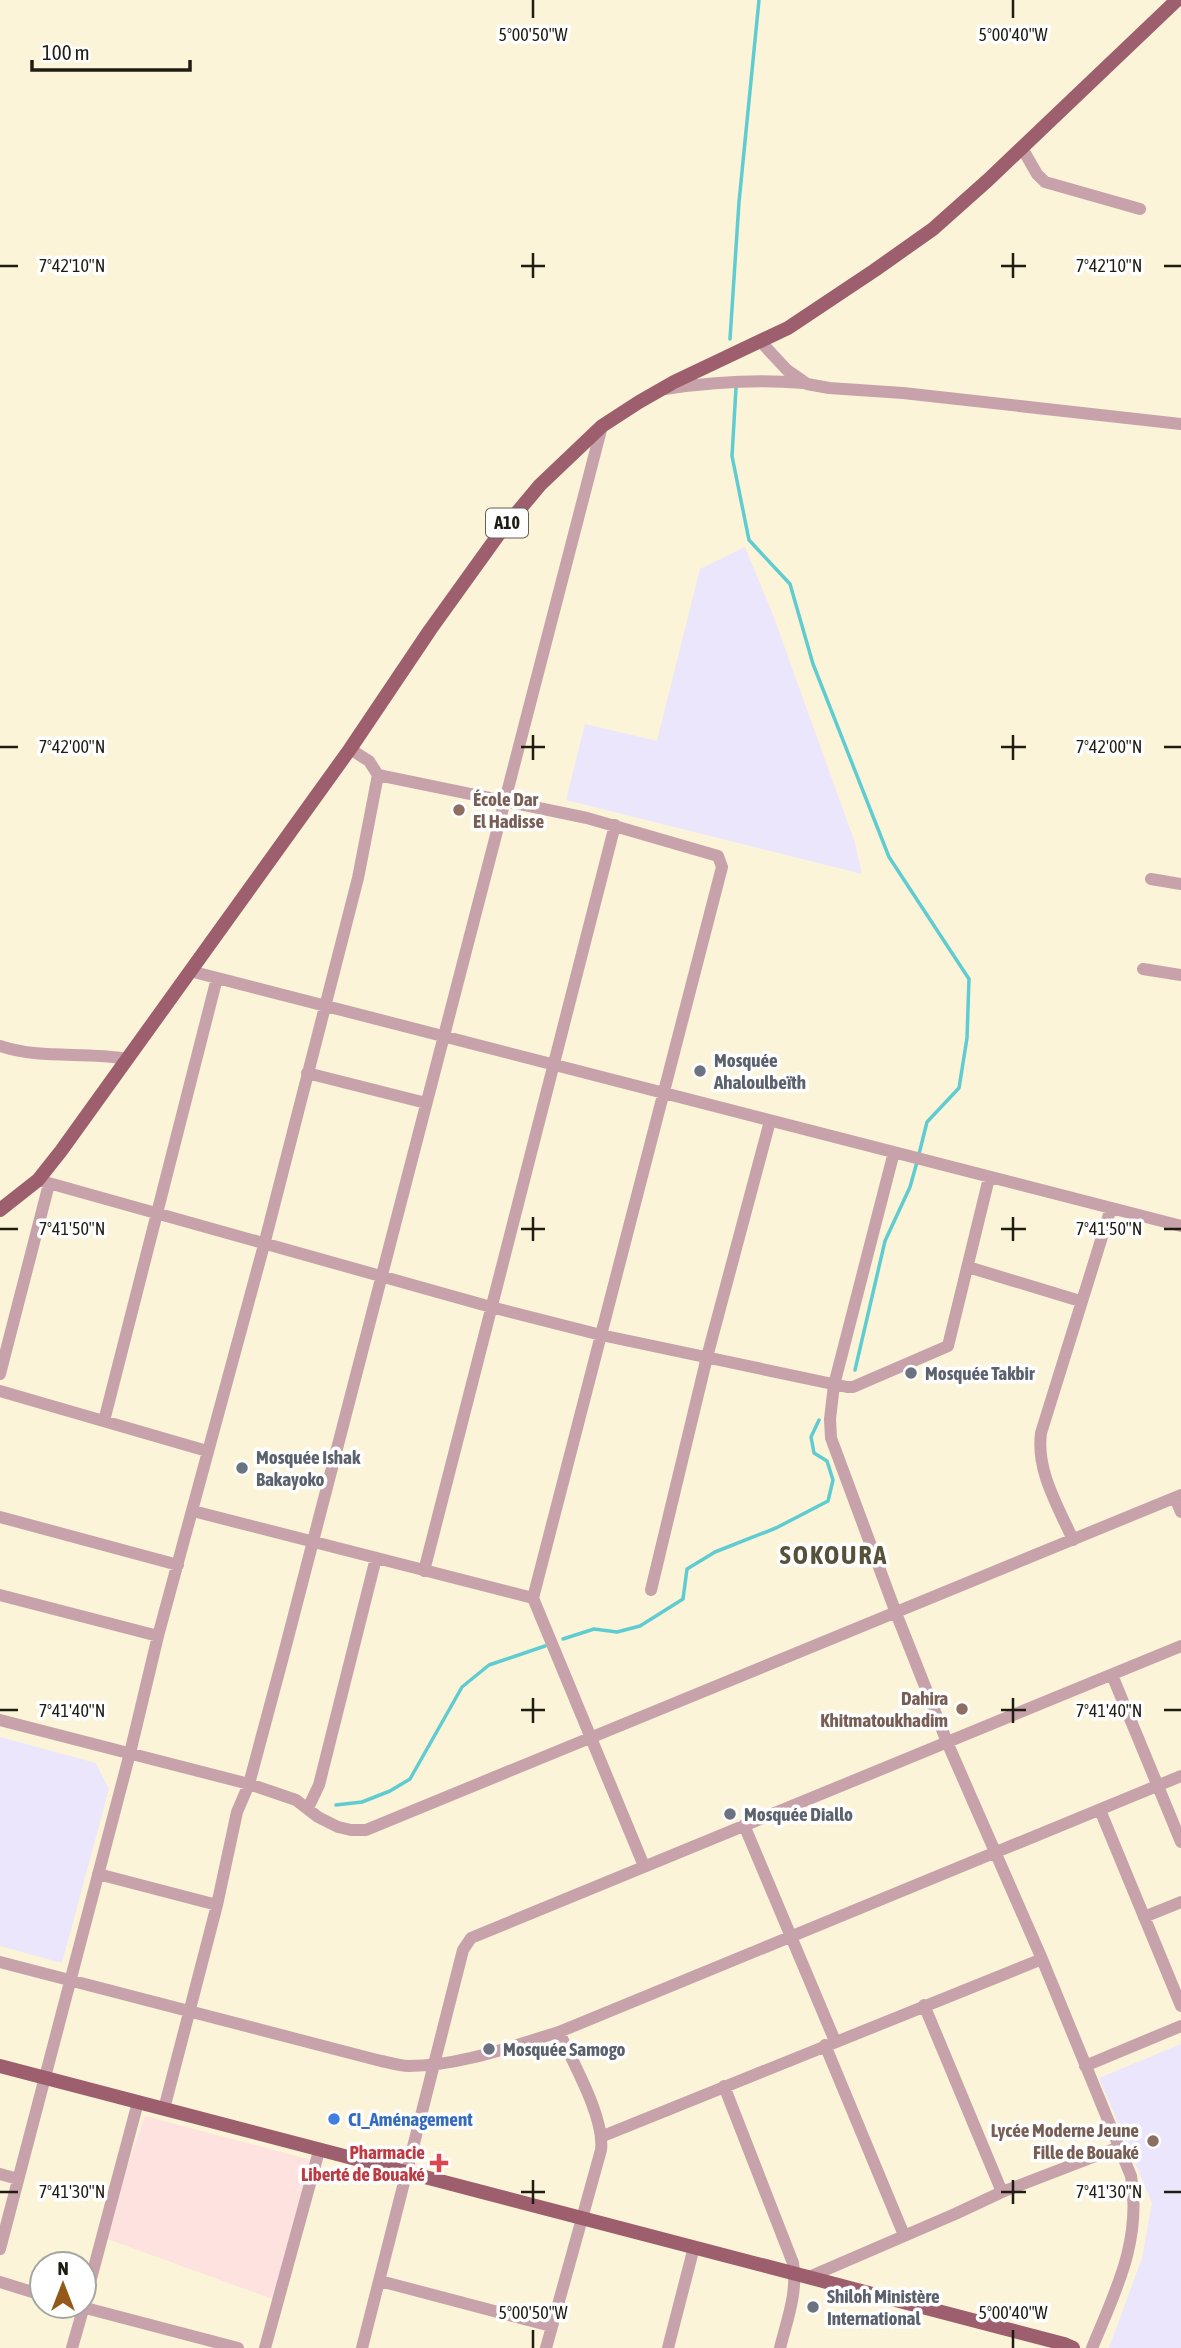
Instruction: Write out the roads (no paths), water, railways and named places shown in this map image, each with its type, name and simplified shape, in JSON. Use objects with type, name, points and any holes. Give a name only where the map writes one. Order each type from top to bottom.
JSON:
[{"type":"main road","name":"A10","points":[[0,1210],[44,1182],[127,1059],[350,749],[430,629],[517,510],[578,447],[602,426],[659,390],[788,328],[933,229],[1177,0]]},
{"type":"main road","points":[[0,2066],[1073,2348]]},
{"type":"street","points":[[1022,148],[1037,174],[1045,182],[1140,209]]},
{"type":"street","points":[[761,342],[787,370],[807,384]]},
{"type":"street","points":[[659,390],[728,381],[765,380],[1181,424]]},
{"type":"street","points":[[164,2109],[217,1905],[237,1812],[248,1784],[312,1542],[602,426]]},
{"type":"street","points":[[0,2249],[358,878],[378,775],[369,761],[350,749]]},
{"type":"street","points":[[378,775],[615,825],[718,856],[722,861],[533,1598],[644,1866]]},
{"type":"street","points":[[424,1571],[615,825]]},
{"type":"street","points":[[1151,879],[1181,884]]},
{"type":"street","points":[[1143,969],[1181,975]]},
{"type":"street","points":[[190,971],[1181,1226]]},
{"type":"street","points":[[104,1421],[217,978]]},
{"type":"street","points":[[0,1046],[22,1054],[102,1055],[127,1059]]},
{"type":"street","points":[[307,1073],[426,1103]]},
{"type":"street","points":[[651,1590],[707,1357],[770,1121]]},
{"type":"street","points":[[894,1152],[834,1385],[831,1438],[895,1614],[947,1742],[1042,1959],[1131,2176],[1134,2230],[1128,2257],[1092,2348]]},
{"type":"street","points":[[0,1374],[44,1182],[264,1245],[600,1335],[853,1387],[948,1346],[989,1178]]},
{"type":"street","points":[[1073,1540],[1041,1465],[1039,1449],[1041,1433],[1080,1301],[1111,1208]]},
{"type":"street","points":[[968,1267],[1080,1301]]},
{"type":"street","points":[[0,1391],[207,1451]]},
{"type":"street","points":[[0,1720],[248,1784],[296,1800],[318,1817],[338,1827],[366,1830],[1178,1497],[1181,1512]]},
{"type":"street","points":[[193,1511],[533,1598]]},
{"type":"street","points":[[0,1517],[178,1565]]},
{"type":"street","points":[[308,1808],[319,1785],[376,1559]]},
{"type":"street","points":[[0,1595],[158,1636]]},
{"type":"street","points":[[362,2348],[463,1950],[471,1938],[1181,1646]]},
{"type":"street","points":[[1112,1675],[1181,1842]]},
{"type":"street","points":[[0,1962],[377,2060],[406,2066],[433,2065],[499,2050],[559,2032],[1181,1776]]},
{"type":"street","points":[[1100,1810],[1181,2006]]},
{"type":"street","points":[[744,1825],[791,1937],[904,2235]]},
{"type":"street","points":[[98,1874],[217,1905]]},
{"type":"street","points":[[1144,1917],[1181,1902]]},
{"type":"street","points":[[603,2137],[1042,1959]]},
{"type":"street","points":[[925,2005],[1002,2192]]},
{"type":"street","points":[[1085,2066],[1181,2026]]},
{"type":"street","points":[[546,2348],[603,2137],[559,2032]]},
{"type":"street","points":[[724,2086],[802,2275],[780,2348]]},
{"type":"street","points":[[97,2250],[138,2102]]},
{"type":"street","points":[[802,2275],[1119,2147]]},
{"type":"street","points":[[265,2348],[319,2151]]},
{"type":"street","points":[[0,2174],[18,2179]]},
{"type":"street","points":[[667,2348],[694,2248]]},
{"type":"street","points":[[380,2281],[551,2326]]},
{"type":"street","points":[[0,2282],[28,2291]]},
{"type":"street","points":[[98,2310],[238,2348]]},
{"type":"street","points":[[72,2348],[79,2320]]},
{"type":"waterway","points":[[730,339],[739,202],[759,0]]},
{"type":"waterway","points":[[736,388],[732,456],[749,540],[790,584],[813,664],[889,857],[969,979],[967,1038],[959,1088],[927,1122],[919,1154]]},
{"type":"waterway","points":[[855,1370],[885,1241],[910,1187],[917,1162]]},
{"type":"waterway","points":[[563,1639],[594,1629],[617,1632],[640,1626],[683,1599],[687,1569],[715,1552],[776,1528],[828,1501],[833,1480],[827,1461],[814,1453],[811,1437],[819,1420]]},
{"type":"waterway","points":[[336,1805],[362,1802],[390,1791],[410,1779],[462,1687],[489,1665],[545,1646]]},
{"type":"place","name":"École Dar El Hadisse","points":[[459,810]]},
{"type":"place","name":"Mosquée Ahaloulbeïth","points":[[700,1071]]},
{"type":"place","name":"Mosquée Takbir","points":[[911,1373]]},
{"type":"place","name":"Mosquée Ishak Bakayoko","points":[[242,1468]]},
{"type":"place","name":"Dahira Khitmatoukhadim","points":[[962,1709]]},
{"type":"place","name":"Mosquée Diallo","points":[[730,1814]]},
{"type":"place","name":"Mosquée Samogo","points":[[489,2049]]},
{"type":"place","name":"CI_Aménagement","points":[[334,2119]]},
{"type":"place","name":"Lycée Moderne Jeune Fille de Bouaké","points":[[1153,2141]]},
{"type":"place","name":"Pharmacie Liberté de Bouaké","points":[[439,2163]]},
{"type":"place","name":"Shiloh Ministère International","points":[[813,2307]]},
{"type":"district","name":"SOKOURA","points":[[834,1555]]}]
